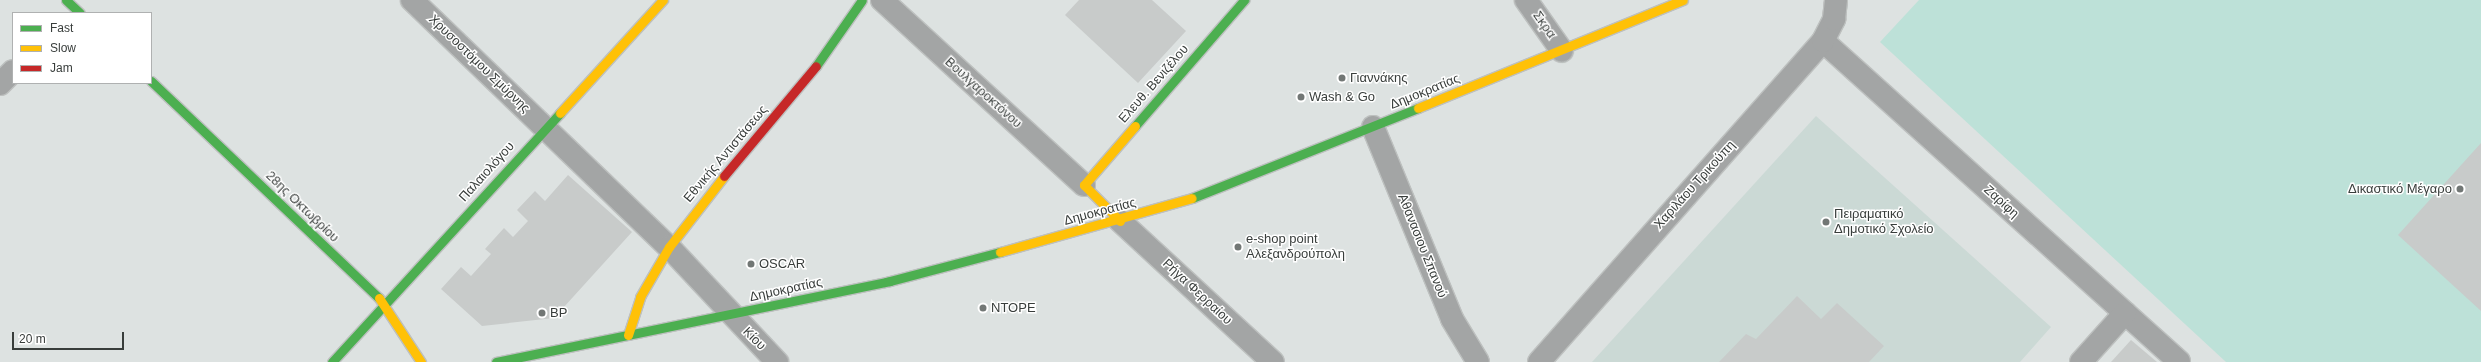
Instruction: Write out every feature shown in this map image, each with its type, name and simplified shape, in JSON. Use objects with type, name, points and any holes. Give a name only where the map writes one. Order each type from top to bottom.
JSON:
[{"type":"street","name":"Χρυσοστόμου Σμύρνης","points":[[412,0],[669,247]]},
{"type":"street","name":"Παλαιολόγου","points":[[332,362],[662,0]]},
{"type":"street","name":"Εθνικής Αντιστάσεως","points":[[628,335],[640,297],[669,247],[815,68],[862,0]]},
{"type":"street","name":"Βουλγαροκτόνου","points":[[882,0],[1084,185]]},
{"type":"street","name":"Ελευθ. Βενιζέλου","points":[[1084,185],[1244,0]]},
{"type":"street","name":"Σκρα","points":[[1526,0],[1562,51]]},
{"type":"street","name":"Δημοκρατίας","points":[[496,362],[731,316],[890,281],[1120,221],[1231,184],[1562,51],[1683,0]]},
{"type":"street","name":"Χαριλάου Τρικούπη","points":[[1539,362],[1823,41],[1834,19],[1836,0]]},
{"type":"street","name":"Ζαρίφη","points":[[1823,41],[2179,362]]},
{"type":"street","points":[[0,84],[12,72]]},
{"type":"street","name":"28ης Οκτωβρίου","points":[[152,82],[385,304],[421,362]]},
{"type":"street","name":"Αθανασιου Σπανού","points":[[1373,127],[1452,319],[1478,362]]},
{"type":"street","points":[[1084,185],[1120,221]]},
{"type":"street","name":"Ρήγα Φερραίου","points":[[1120,221],[1273,362]]},
{"type":"street","name":"Κίου","points":[[669,247],[731,316],[777,362]]},
{"type":"street","points":[[2081,362],[2125,313]]},
{"type":"shaded area","name":"Πειραματικό Δημοτικό Σχολείο","points":[[1816,116],[2051,327],[2020,362],[1592,362]]},
{"type":"green space","points":[[1919,0],[2481,0],[2481,362],[2226,362],[1880,42]]},
{"type":"building","points":[[1079,0],[1152,0],[1186,31],[1138,83],[1065,15]]},
{"type":"building","name":"Δικαστικό Μέγαρο","points":[[2481,143],[2481,311],[2398,235]]},
{"type":"building","points":[[568,175],[632,232],[554,318],[482,326],[441,289],[461,267],[471,276],[491,254],[485,249],[504,228],[513,237],[528,221],[517,210],[535,191],[545,201]]},
{"type":"building","points":[[1797,296],[1821,319],[1837,303],[1884,346],[1869,362],[1719,362],[1746,334],[1756,339]]},
{"type":"building","points":[[2131,340],[2157,362],[2111,362]]},
{"type":"traffic: fast","points":[[66,0],[79,12]]},
{"type":"traffic: fast","points":[[816,66],[862,0]]},
{"type":"traffic: fast","points":[[1135,126],[1244,0]]},
{"type":"traffic: fast","points":[[152,82],[379,298]]},
{"type":"traffic: fast","points":[[1192,198],[1418,108]]},
{"type":"traffic: fast","points":[[332,362],[560,113]]},
{"type":"traffic: fast","points":[[496,362],[890,281],[1000,252]]},
{"type":"traffic: slow","points":[[560,113],[663,0]]},
{"type":"traffic: slow","points":[[1418,108],[1683,0]]},
{"type":"traffic: slow","points":[[1120,221],[1084,185],[1135,126]]},
{"type":"traffic: slow","points":[[628,335],[640,297],[669,247],[724,176]]},
{"type":"traffic: slow","points":[[1000,252],[1192,198]]},
{"type":"traffic: slow","points":[[379,298],[421,362]]},
{"type":"traffic: jam","points":[[724,176],[816,66]]},
{"type":"place","name":"Γιαννάκης","points":[[1342,78]]},
{"type":"place","name":"Wash & Go","points":[[1301,97]]},
{"type":"place","name":"Δικαστικό Μέγαρο","points":[[2460,189]]},
{"type":"place","name":"Πειραματικό Δημοτικό Σχολείο","points":[[1826,222]]},
{"type":"place","name":"e-shop point Αλεξανδρούπολη","points":[[1238,247]]},
{"type":"place","name":"OSCAR","points":[[751,264]]},
{"type":"place","name":"ΝΤΟΡΕ","points":[[983,308]]},
{"type":"place","name":"BP","points":[[542,313]]}]
